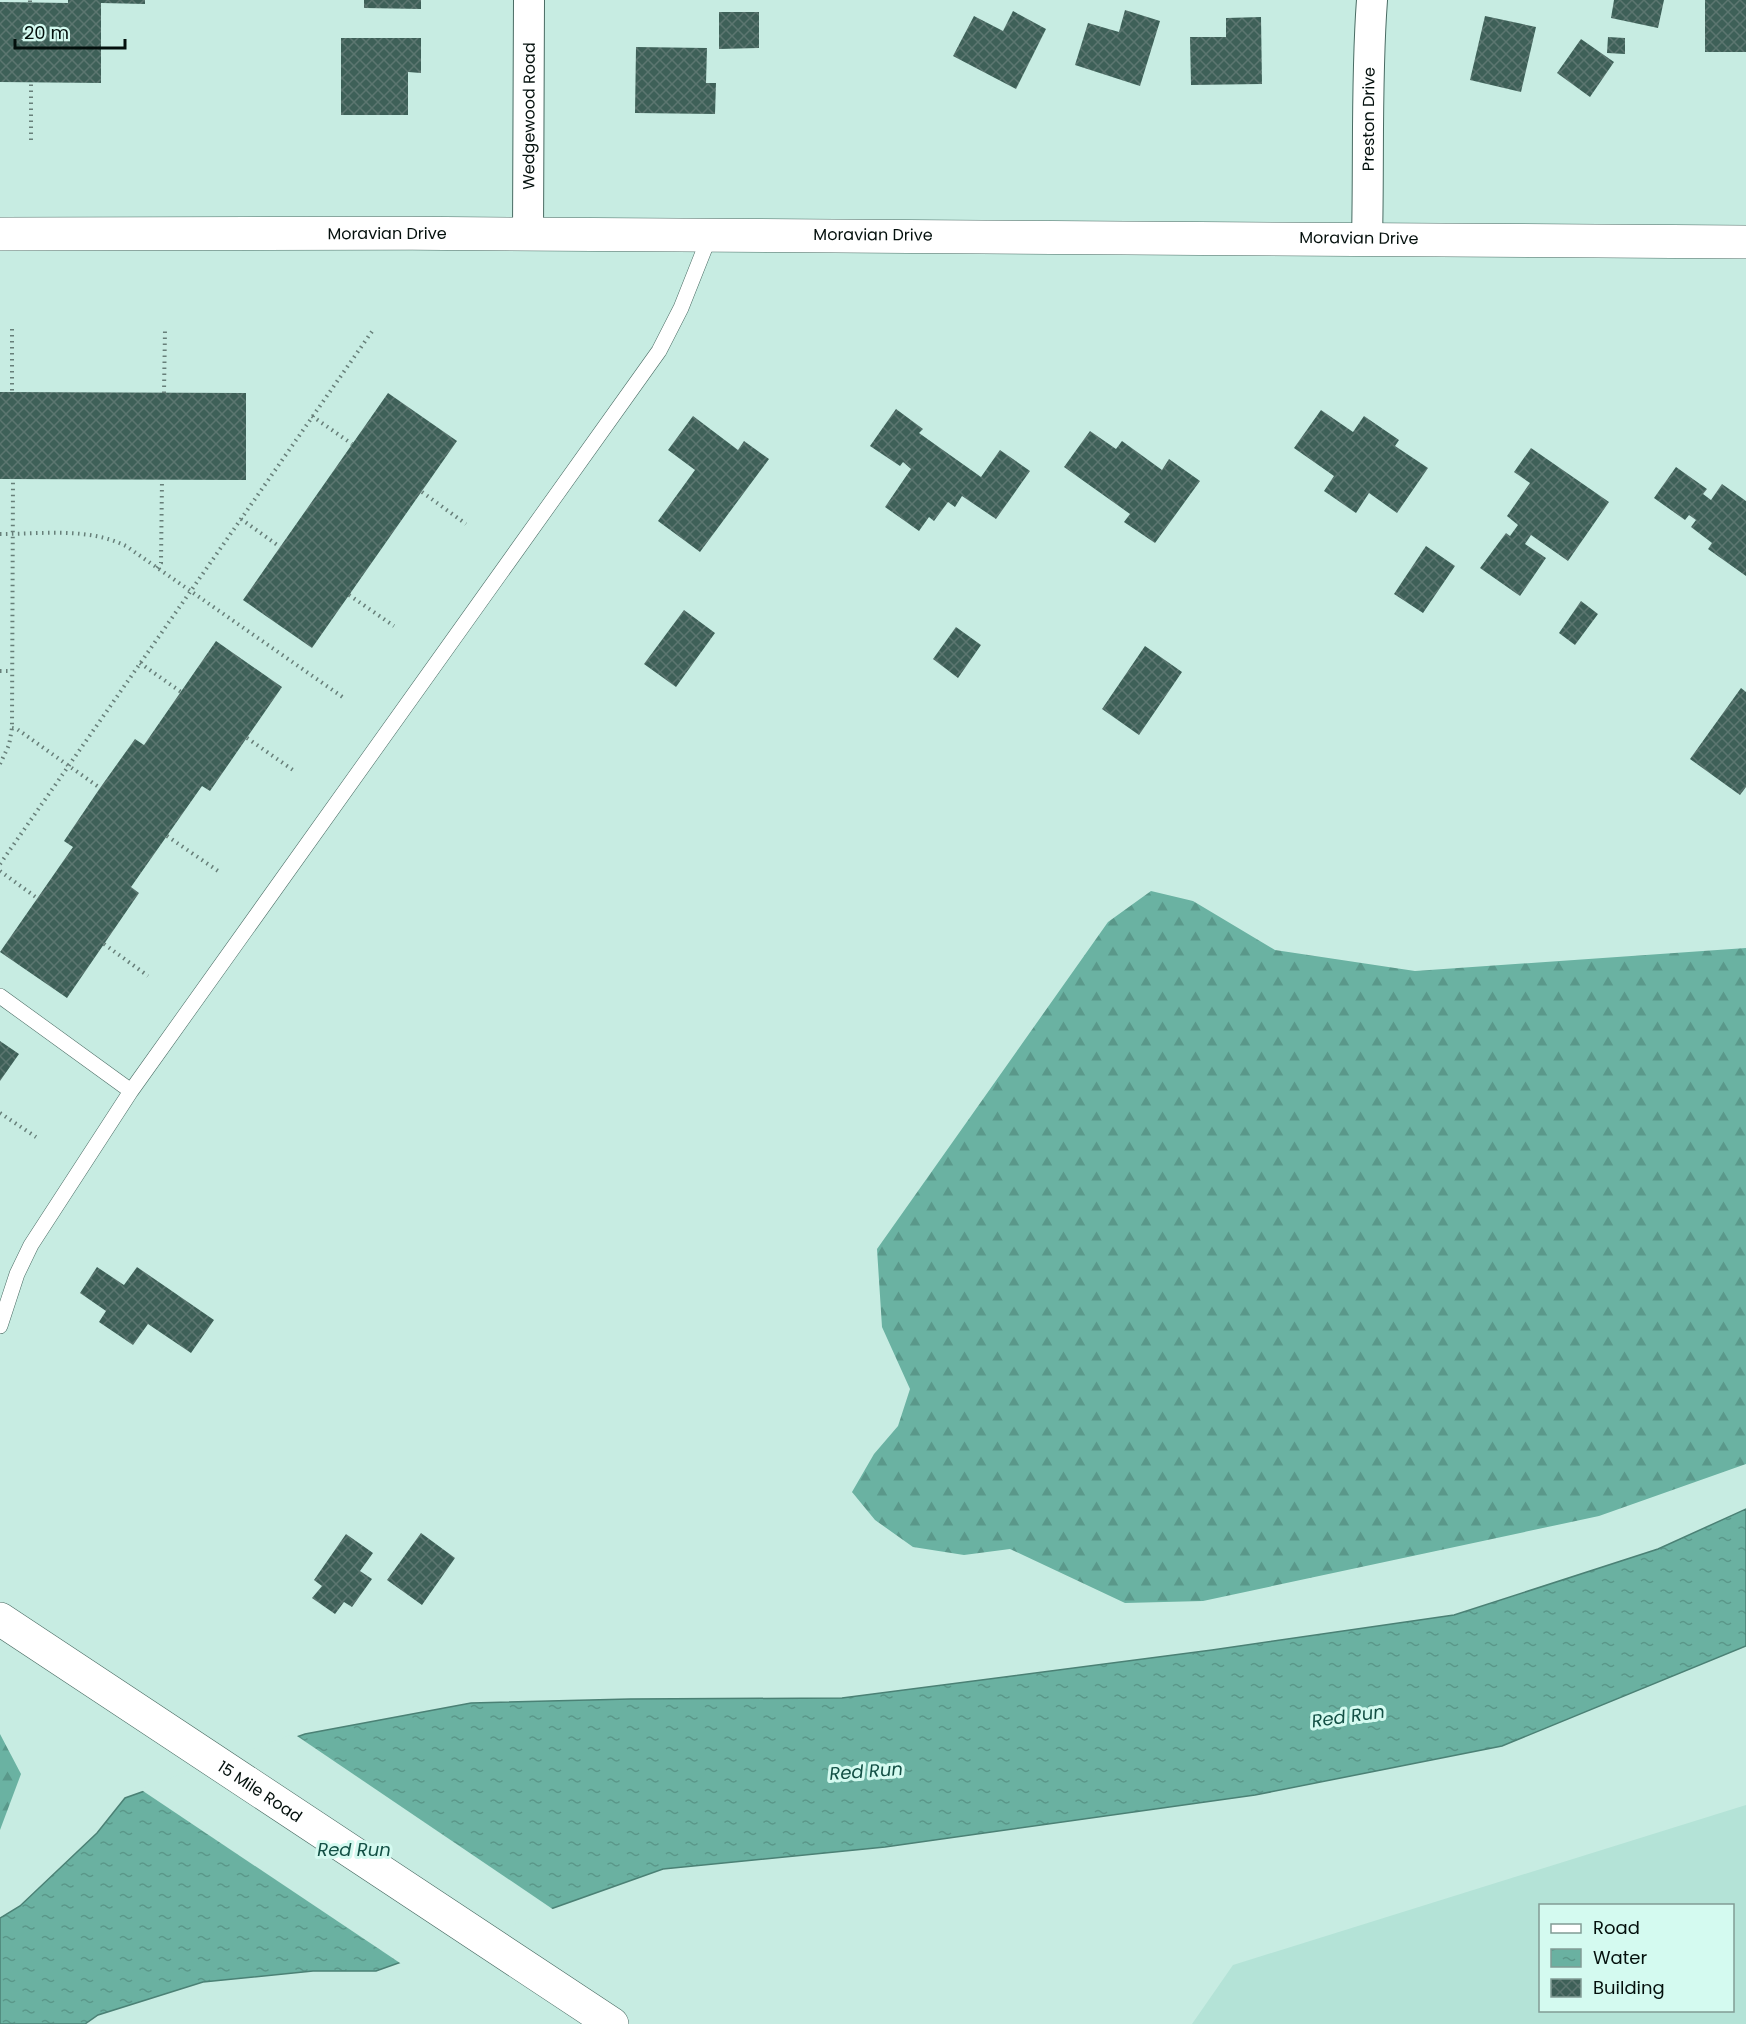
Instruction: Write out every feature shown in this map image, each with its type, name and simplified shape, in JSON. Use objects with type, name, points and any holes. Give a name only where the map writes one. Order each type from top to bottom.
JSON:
[{"type":"street","name":"Wedgewood Road","points":[[528,234],[530,0]]},
{"type":"street","name":"Preston Drive","points":[[1367,239],[1368,60],[1372,0]]},
{"type":"street","name":"Moravian Drive","points":[[0,234],[528,234],[1746,242]]},
{"type":"street","name":"15 Mile Road","points":[[0,1619],[612,2024]]},
{"type":"lane","points":[[0,1326],[17,1274],[31,1245],[131,1091],[658,351],[681,308],[710,235]]},
{"type":"lane","points":[[0,996],[131,1091]]},
{"type":"path","points":[[31,82],[31,140]]},
{"type":"path","points":[[12,329],[12,392]]},
{"type":"path","points":[[164,393],[165,330]]},
{"type":"path","points":[[0,864],[373,330]]},
{"type":"path","points":[[312,416],[352,444]]},
{"type":"path","points":[[0,764],[9,745],[12,728],[13,479]]},
{"type":"path","points":[[158,568],[161,563],[162,480]]},
{"type":"path","points":[[422,492],[466,524]]},
{"type":"path","points":[[241,519],[280,547]]},
{"type":"path","points":[[0,534],[80,534],[112,539],[126,546],[344,698]]},
{"type":"path","points":[[349,595],[394,626]]},
{"type":"path","points":[[140,663],[180,692]]},
{"type":"path","points":[[0,671],[11,671]]},
{"type":"path","points":[[12,728],[100,788]]},
{"type":"path","points":[[247,738],[293,770]]},
{"type":"path","points":[[167,836],[221,873]]},
{"type":"path","points":[[0,871],[37,898]]},
{"type":"path","points":[[104,944],[148,976]]},
{"type":"path","points":[[0,1113],[36,1137]]},
{"type":"shaded area","points":[[1746,1805],[1746,2024],[1192,2024],[1233,1965]]},
{"type":"green space","points":[[1151,891],[1193,901],[1275,950],[1415,971],[1746,948],[1746,1464],[1599,1516],[1203,1601],[1125,1603],[1010,1549],[964,1555],[913,1547],[875,1520],[852,1492],[874,1454],[898,1426],[910,1389],[882,1327],[877,1249],[1108,922]]},
{"type":"green space","points":[[0,1734],[21,1774],[0,1830]]},
{"type":"water","name":"Red Run","points":[[1746,1509],[1746,1646],[1502,1746],[1255,1795],[885,1847],[663,1869],[376,1971],[313,1971],[203,1982],[98,2015],[85,2024],[0,2024],[0,1918],[20,1906],[97,1833],[125,1798],[305,1734],[471,1703],[630,1699],[842,1698],[1212,1650],[1454,1615],[1658,1549]]},
{"type":"pier","points":[[294,1734],[554,1910],[403,1965],[140,1789]]},
{"type":"building","points":[[68,0],[145,0],[145,4],[101,3],[101,83],[0,82],[0,2],[68,3]]},
{"type":"building","points":[[364,0],[421,0],[421,9],[364,8]]},
{"type":"building","points":[[1614,0],[1664,0],[1658,28],[1611,18]]},
{"type":"building","points":[[1705,0],[1746,0],[1746,52],[1705,52]]},
{"type":"building","points":[[1125,10],[1160,21],[1140,86],[1075,65],[1088,23],[1119,32]]},
{"type":"building","points":[[1013,11],[1046,29],[1016,89],[953,56],[974,16],[1003,31]]},
{"type":"building","points":[[719,12],[759,12],[759,48],[719,49]]},
{"type":"building","points":[[1485,16],[1536,27],[1521,92],[1470,80]]},
{"type":"building","points":[[1261,17],[1262,84],[1191,85],[1190,37],[1226,37],[1226,18]]},
{"type":"building","points":[[1608,37],[1625,38],[1625,54],[1607,53]]},
{"type":"building","points":[[341,38],[421,38],[421,73],[408,72],[408,115],[341,115]]},
{"type":"building","points":[[1581,39],[1614,62],[1590,97],[1557,73]]},
{"type":"building","points":[[636,47],[707,48],[706,83],[716,83],[715,114],[635,113]]},
{"type":"building","points":[[0,392],[246,393],[246,480],[0,479]]},
{"type":"building","points":[[388,393],[457,441],[312,648],[243,600]]},
{"type":"building","points":[[896,409],[923,429],[919,433],[981,477],[1000,450],[1030,471],[996,519],[962,496],[955,507],[948,502],[934,521],[929,517],[919,531],[885,507],[911,469],[903,462],[900,466],[870,446]]},
{"type":"building","points":[[1321,410],[1353,432],[1364,416],[1399,440],[1395,446],[1428,468],[1397,513],[1369,493],[1356,513],[1324,491],[1334,476],[1294,448]]},
{"type":"building","points":[[693,416],[738,450],[744,441],[769,459],[700,552],[658,521],[695,470],[668,450]]},
{"type":"building","points":[[1090,431],[1116,449],[1122,441],[1162,470],[1169,459],[1200,481],[1155,543],[1124,522],[1130,514],[1064,467]]},
{"type":"building","points":[[1531,448],[1609,502],[1568,561],[1531,535],[1525,544],[1546,558],[1520,596],[1480,568],[1506,533],[1510,536],[1518,525],[1507,516],[1530,483],[1514,472]]},
{"type":"building","points":[[1676,467],[1707,489],[1703,494],[1711,500],[1722,484],[1746,501],[1746,576],[1708,549],[1712,543],[1691,527],[1696,520],[1689,515],[1685,520],[1654,498]]},
{"type":"building","points":[[1426,546],[1455,566],[1423,613],[1394,594]]},
{"type":"building","points":[[1581,601],[1598,614],[1575,645],[1559,633]]},
{"type":"building","points":[[684,610],[715,633],[676,687],[644,664]]},
{"type":"building","points":[[956,627],[981,645],[958,678],[933,659]]},
{"type":"building","points":[[216,641],[282,687],[210,791],[202,786],[131,887],[139,893],[67,998],[0,952],[73,847],[64,841],[100,788],[135,739],[144,745]]},
{"type":"building","points":[[1145,646],[1182,672],[1139,735],[1102,709]]},
{"type":"building","points":[[1741,688],[1746,692],[1746,787],[1740,795],[1690,759]]},
{"type":"building","points":[[0,1041],[19,1054],[0,1081]]},
{"type":"building","points":[[97,1267],[124,1285],[137,1267],[214,1320],[191,1353],[148,1324],[133,1345],[99,1322],[106,1311],[80,1293]]},
{"type":"building","points":[[421,1533],[455,1558],[422,1605],[387,1580]]},
{"type":"building","points":[[346,1534],[373,1553],[360,1571],[372,1579],[352,1607],[344,1602],[335,1614],[312,1598],[322,1586],[314,1580]]}]
